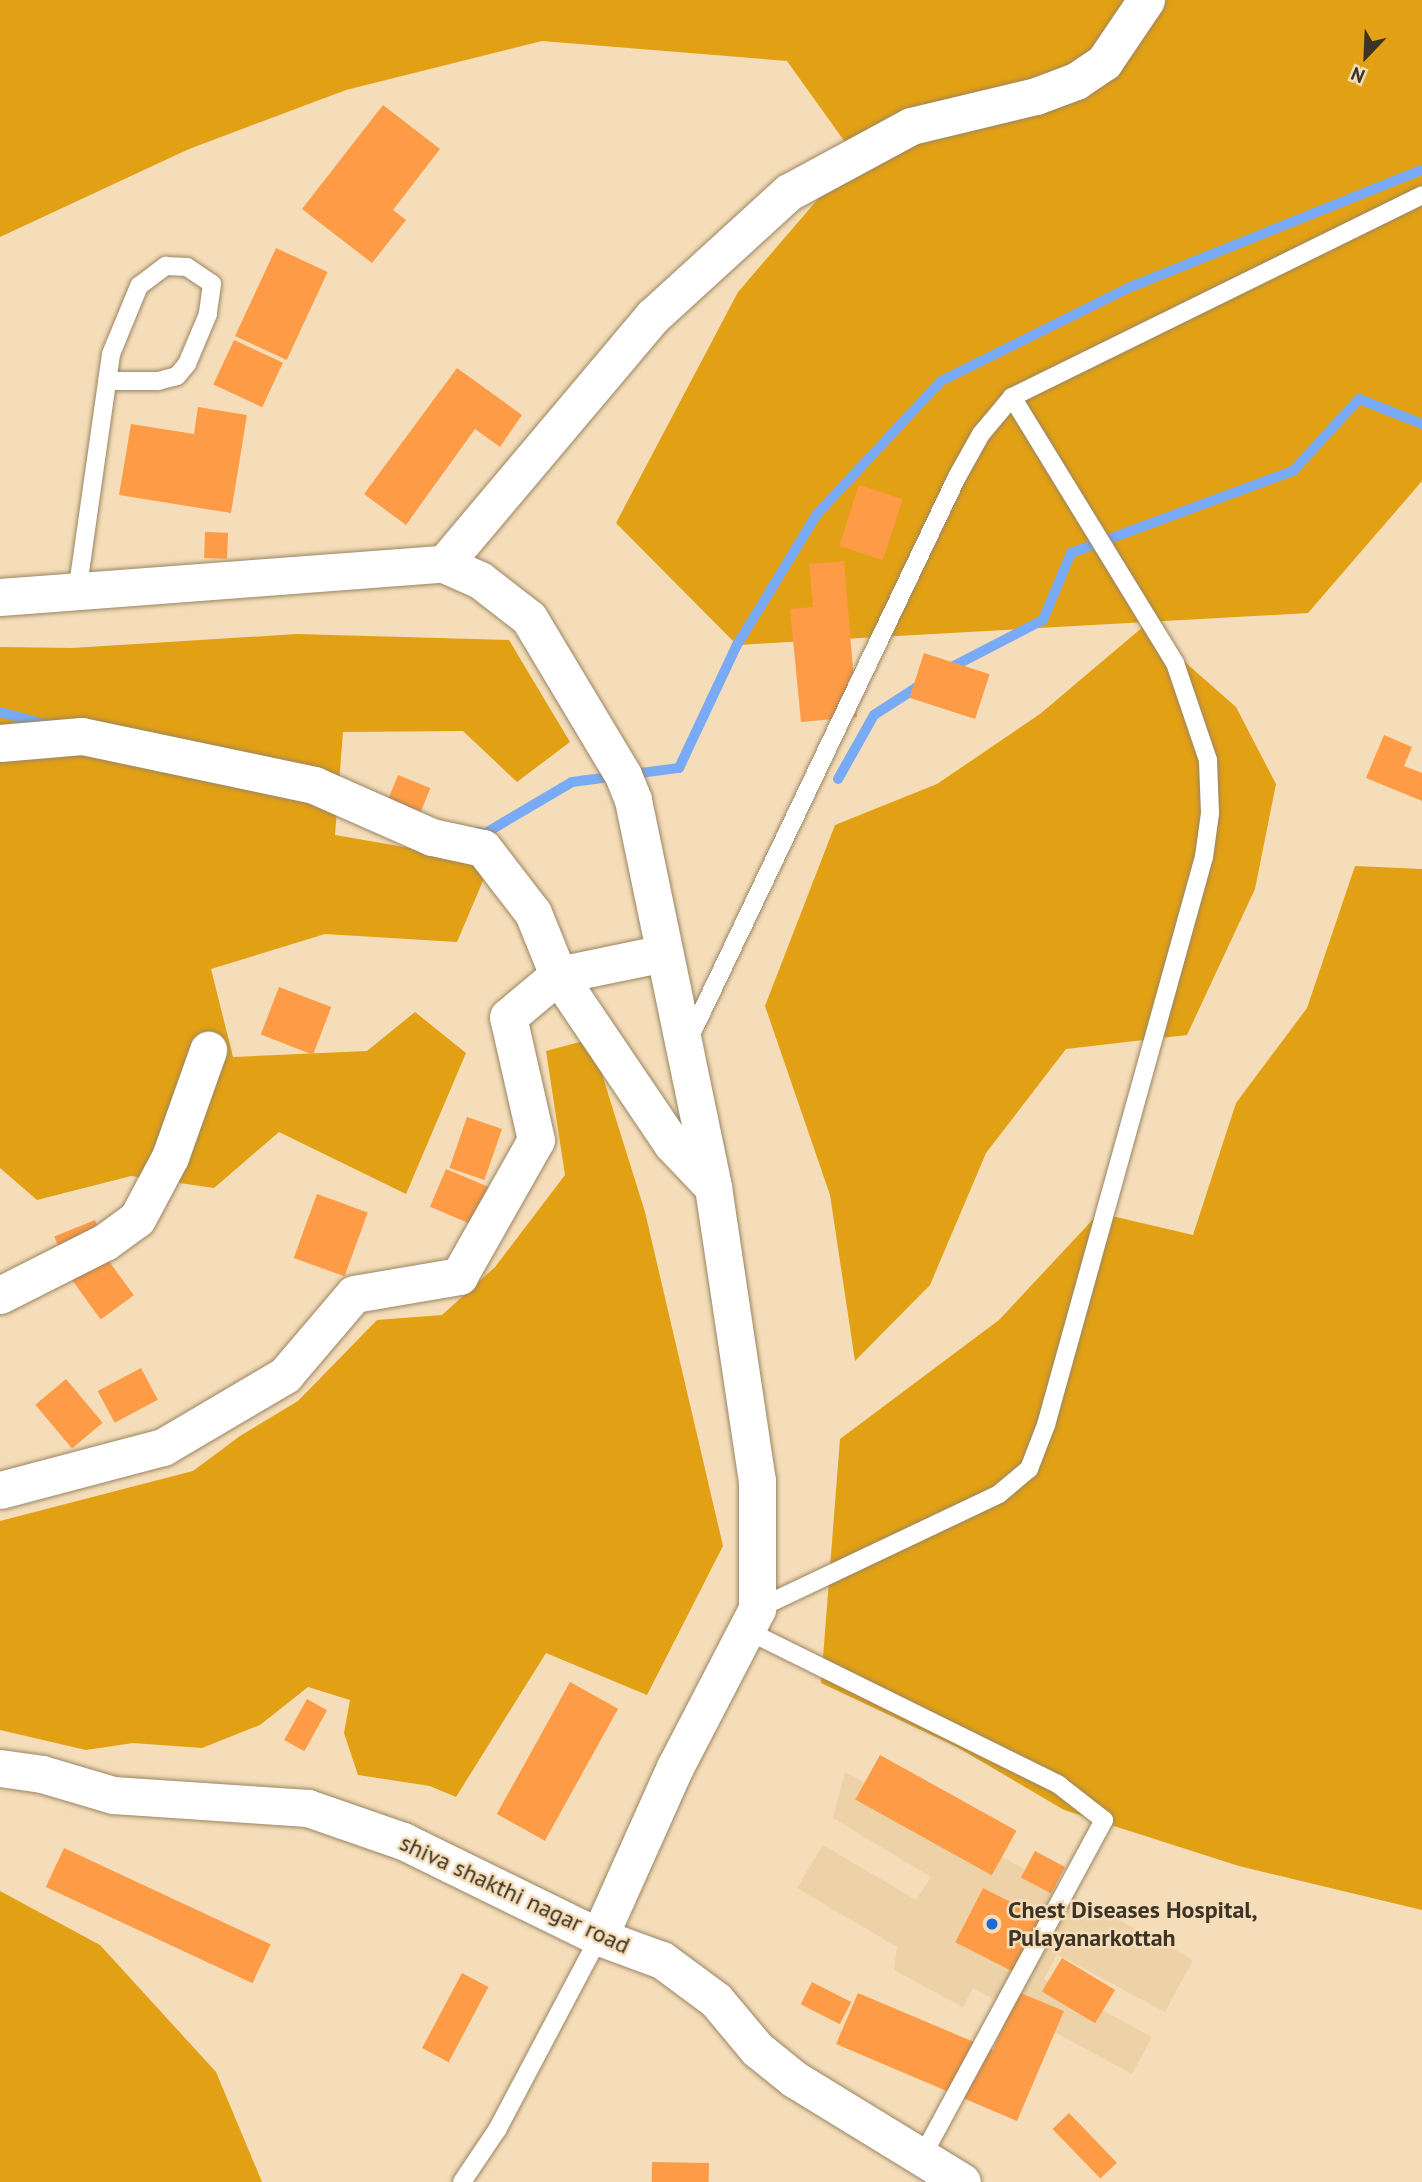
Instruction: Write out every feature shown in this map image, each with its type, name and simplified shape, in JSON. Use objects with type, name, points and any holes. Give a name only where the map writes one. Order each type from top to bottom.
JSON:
[{"type":"street","points":[[444,564],[653,316],[789,192],[911,126],[1035,96],[1076,81],[1104,62],[1146,0]]},
{"type":"street","points":[[0,597],[444,564],[480,580],[530,618],[623,775],[713,1187],[757,1480],[752,1620],[675,1767],[599,1937]]},
{"type":"street","points":[[0,743],[82,736],[314,785],[432,837],[482,848],[533,913],[558,975],[672,1144],[713,1187]]},
{"type":"street","points":[[0,1490],[163,1447],[285,1375],[354,1294],[458,1276],[536,1140],[508,1017],[558,975],[664,953]]},
{"type":"street","points":[[0,1295],[105,1242],[137,1219],[170,1157],[208,1050]]},
{"type":"street","name":"shiva shakthi nagar road","points":[[0,1768],[42,1774],[113,1795],[308,1808],[403,1842],[599,1937],[662,1960],[716,2000],[757,2049],[794,2079],[962,2182]]},
{"type":"lane","points":[[684,1050],[957,477],[981,434],[1012,397],[1422,195]]},
{"type":"lane","points":[[77,593],[107,381],[111,354],[139,286],[154,271],[166,266],[187,267],[212,284],[208,314],[187,364],[177,376],[158,381],[107,381]]},
{"type":"lane","points":[[752,1620],[999,1494],[1029,1469],[1046,1425],[1204,858],[1210,813],[1208,760],[1175,663],[1012,397]]},
{"type":"lane","points":[[752,1620],[1059,1785],[1104,1819],[922,2159]]},
{"type":"lane","points":[[461,2182],[497,2130],[599,1937]]},
{"type":"shaded area","points":[[0,0],[1422,0],[1422,481],[1308,613],[737,645],[616,523],[738,292],[855,156],[787,61],[542,41],[346,90],[189,149],[0,237]]},
{"type":"shaded area","points":[[1144,626],[1236,707],[1276,784],[1255,889],[1187,1035],[1066,1049],[986,1153],[930,1285],[855,1361],[830,1195],[765,1006],[835,825],[937,784],[1040,714]]},
{"type":"shaded area","points":[[297,634],[509,640],[570,742],[517,782],[463,731],[343,732],[335,835],[491,862],[457,942],[325,934],[211,969],[233,1057],[367,1051],[415,1012],[466,1053],[406,1194],[279,1132],[214,1188],[131,1176],[37,1200],[0,1168],[0,647],[72,648]]},
{"type":"shaded area","points":[[1355,866],[1422,869],[1422,1910],[1239,1866],[1064,1810],[957,1747],[821,1683],[840,1439],[999,1320],[1099,1213],[1193,1235],[1236,1103],[1307,1008]]},
{"type":"shaded area","points":[[591,1039],[645,1212],[723,1546],[647,1695],[546,1653],[456,1797],[430,1786],[358,1775],[344,1733],[350,1700],[308,1687],[260,1725],[202,1748],[133,1743],[86,1750],[0,1730],[0,1521],[193,1471],[240,1436],[298,1401],[377,1320],[442,1315],[495,1267],[565,1175],[546,1051]]},
{"type":"shaded area","name":"Chest Diseases Hospital, Pulayanarkottah","points":[[845,1772],[1193,1960],[1165,2012],[1057,1954],[1044,1979],[1152,2037],[1132,2074],[973,1988],[963,2007],[894,1970],[897,1947],[797,1888],[823,1845],[916,1900],[931,1877],[833,1818]]},
{"type":"shaded area","points":[[0,1891],[100,1945],[216,2072],[262,2182],[0,2182]]},
{"type":"building","points":[[383,105],[440,149],[393,210],[406,220],[372,263],[302,209]]},
{"type":"building","points":[[276,248],[328,272],[287,360],[235,336]]},
{"type":"building","points":[[234,340],[283,363],[262,407],[213,384]]},
{"type":"building","points":[[457,368],[522,415],[500,447],[475,429],[406,525],[364,494]]},
{"type":"building","points":[[198,407],[247,415],[231,513],[119,495],[131,424],[194,434]]},
{"type":"building","points":[[859,485],[903,499],[883,560],[839,546]]},
{"type":"building","points":[[205,532],[228,533],[227,559],[204,558]]},
{"type":"building","points":[[844,561],[857,717],[801,722],[790,609],[813,607],[809,564]]},
{"type":"building","points":[[924,653],[990,674],[975,719],[909,698]]},
{"type":"building","points":[[1384,735],[1412,747],[1404,766],[1422,773],[1422,801],[1366,778]]},
{"type":"building","points":[[398,775],[430,788],[416,824],[383,811]]},
{"type":"building","points":[[279,987],[331,1007],[313,1055],[261,1035]]},
{"type":"building","points":[[467,1117],[502,1129],[484,1180],[449,1168]]},
{"type":"building","points":[[446,1169],[492,1189],[476,1226],[430,1207]]},
{"type":"building","points":[[317,1194],[368,1212],[344,1276],[294,1258]]},
{"type":"building","points":[[95,1220],[104,1242],[63,1259],[54,1236]]},
{"type":"building","points":[[98,1246],[134,1295],[101,1319],[65,1270]]},
{"type":"building","points":[[141,1368],[158,1400],[115,1423],[98,1391]]},
{"type":"building","points":[[66,1379],[103,1423],[72,1448],[35,1405]]},
{"type":"building","points":[[570,1682],[618,1709],[545,1841],[497,1814]]},
{"type":"building","points":[[307,1699],[327,1710],[304,1751],[284,1740]]},
{"type":"building","points":[[880,1755],[1016,1831],[992,1875],[855,1800]]},
{"type":"building","points":[[64,1848],[271,1944],[252,1983],[46,1887]]},
{"type":"building","points":[[1035,1851],[1065,1867],[1051,1893],[1021,1877]]},
{"type":"building","points":[[983,1888],[1055,1925],[1027,1979],[955,1942]]},
{"type":"building","points":[[1062,1958],[1115,1990],[1095,2023],[1042,1991]]},
{"type":"building","points":[[462,1973],[488,1987],[449,2062],[422,2048]]},
{"type":"building","points":[[812,1982],[851,2002],[840,2024],[801,2004]]},
{"type":"building","points":[[1018,1992],[1064,2011],[1017,2121],[836,2044],[858,1993],[993,2050]]},
{"type":"building","points":[[1069,2113],[1117,2163],[1100,2179],[1052,2129]]},
{"type":"building","points":[[652,2162],[709,2163],[709,2182],[652,2182]]},
{"type":"waterway","points":[[478,832],[484,834],[572,782],[679,768],[737,645],[817,514],[941,381],[1128,288],[1422,170]]},
{"type":"waterway","points":[[948,669],[1043,620],[1071,553],[1293,471],[1359,399],[1422,424]]},
{"type":"waterway","points":[[838,779],[874,715],[922,684]]},
{"type":"waterway","points":[[0,712],[48,725]]},
{"type":"place","name":"Chest Diseases Hospital, Pulayanarkottah","points":[[992,1924]]}]
